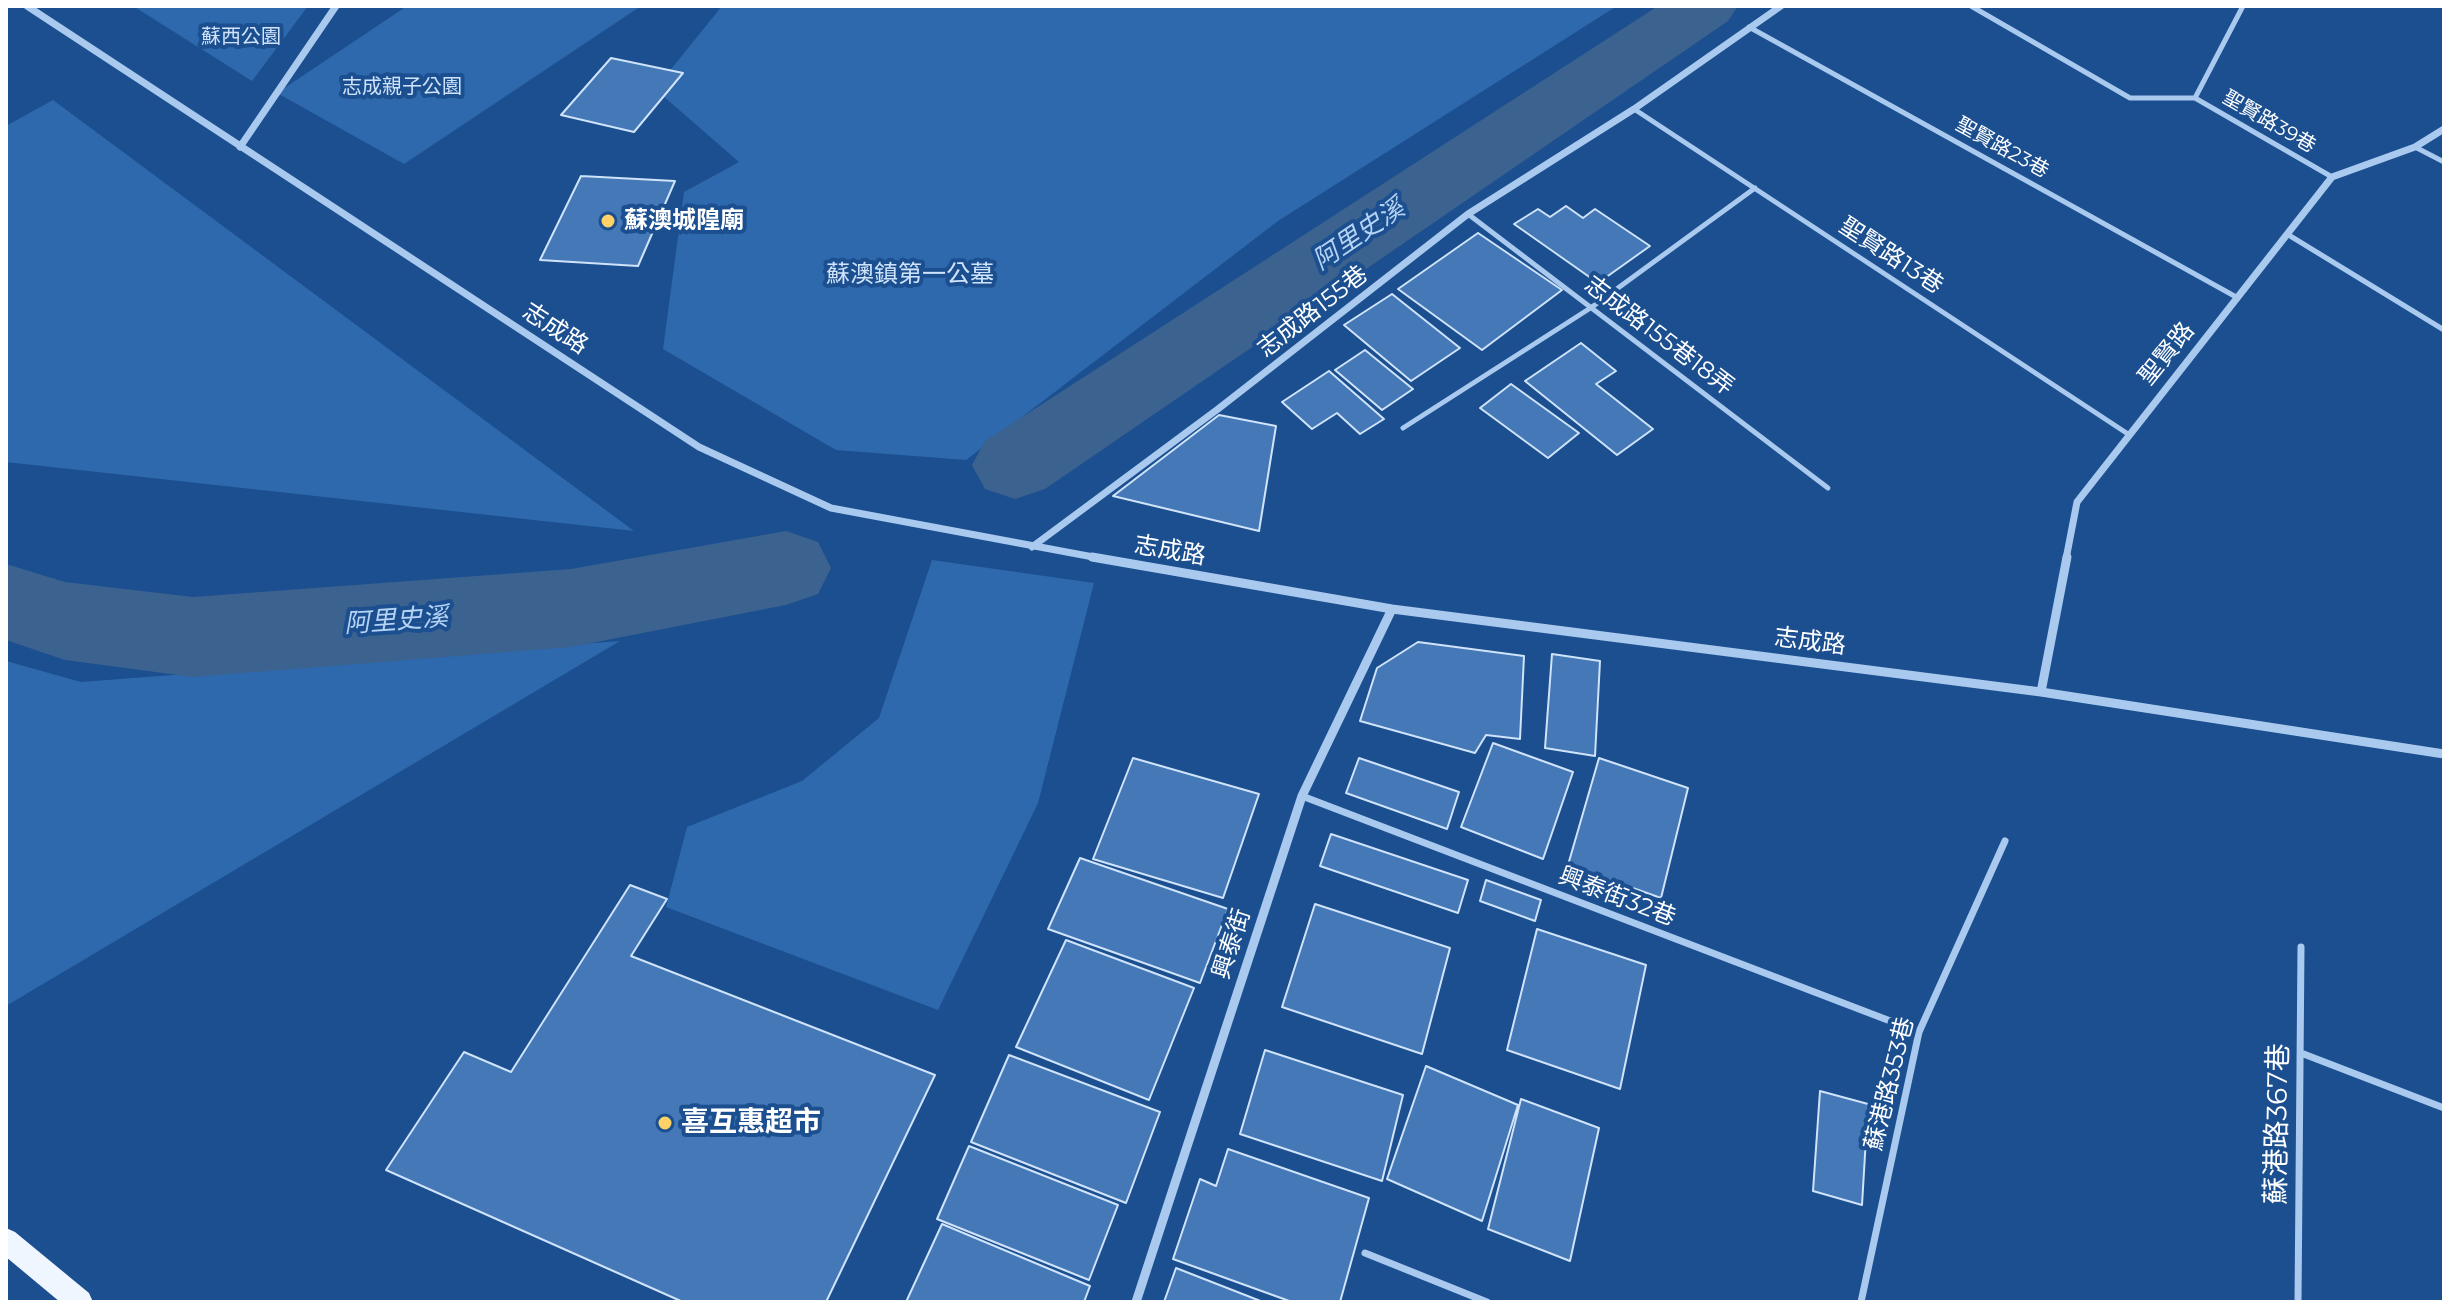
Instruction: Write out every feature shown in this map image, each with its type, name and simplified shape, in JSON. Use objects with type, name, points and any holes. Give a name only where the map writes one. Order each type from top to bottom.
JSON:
[{"type":"main road","points":[[6,1241],[80,1302]]},
{"type":"street","name":"志成路","points":[[27,6],[699,447],[831,508],[1032,547],[1392,609],[2041,692],[2444,754]]},
{"type":"street","points":[[240,147],[336,6]]},
{"type":"street","name":"志成路155巷","points":[[1032,547],[1218,409],[1468,214],[1634,109],[1781,6]]},
{"type":"street","points":[[2332,177],[2415,147],[2444,129]]},
{"type":"street","name":"聖賢路","points":[[2041,692],[2077,502],[2332,177]]},
{"type":"street","name":"興泰街","points":[[1136,1302],[1302,796],[1392,609]]},
{"type":"lane","points":[[1971,6],[2130,98],[2195,98]]},
{"type":"lane","name":"聖賢路39巷","points":[[2243,6],[2195,98],[2332,177]]},
{"type":"lane","name":"聖賢路23巷","points":[[1749,27],[2238,298]]},
{"type":"lane","name":"聖賢路13巷","points":[[1634,109],[2128,434]]},
{"type":"lane","points":[[2415,147],[2444,162]]},
{"type":"lane","points":[[1403,428],[1592,307],[1755,188]]},
{"type":"lane","name":"志成路155巷18弄","points":[[1468,214],[1828,488]]},
{"type":"lane","points":[[2287,234],[2444,330]]},
{"type":"lane","name":"興泰街32巷","points":[[1302,796],[1919,1032]]},
{"type":"lane","name":"蘇港路353巷","points":[[1861,1302],[1919,1032],[2005,841]]},
{"type":"lane","name":"蘇港路367巷","points":[[2298,1302],[2301,947]]},
{"type":"lane","points":[[2301,1053],[2444,1108]]},
{"type":"lane","points":[[1365,1253],[1487,1302]]},
{"type":"green space","name":"蘇西公園","points":[[133,6],[308,6],[252,81]]},
{"type":"green space","name":"志成親子公園","points":[[407,6],[641,6],[404,164],[277,93]]},
{"type":"green space","name":"蘇澳鎮第一公墓","points":[[722,6],[1617,6],[1278,221],[966,460],[836,450],[663,349],[684,192],[739,162],[655,89]]},
{"type":"green space","points":[[53,100],[634,531],[6,462],[6,126]]},
{"type":"green space","points":[[932,560],[1094,583],[1038,803],[938,1010],[666,907],[687,827],[802,781],[879,718]]},
{"type":"green space","points":[[620,641],[6,1006],[6,661],[81,682]]},
{"type":"building","points":[[611,58],[683,73],[634,132],[561,115]]},
{"type":"building","name":"蘇澳城隍廟","points":[[581,176],[675,181],[638,266],[540,260]]},
{"type":"building","points":[[1566,206],[1583,218],[1595,209],[1650,246],[1598,283],[1514,224],[1538,209],[1550,217]]},
{"type":"building","points":[[1478,233],[1562,290],[1482,350],[1398,289]]},
{"type":"building","points":[[1392,294],[1460,348],[1411,381],[1344,325]]},
{"type":"building","points":[[1581,343],[1616,371],[1596,384],[1653,429],[1617,455],[1525,381]]},
{"type":"building","points":[[1365,350],[1413,389],[1382,410],[1335,370]]},
{"type":"building","points":[[1329,371],[1384,419],[1360,434],[1337,413],[1312,429],[1282,402]]},
{"type":"building","points":[[1511,384],[1579,433],[1548,458],[1480,408]]},
{"type":"building","points":[[1219,415],[1276,426],[1259,531],[1113,496]]},
{"type":"building","points":[[1418,642],[1524,656],[1520,739],[1486,735],[1475,753],[1360,721],[1377,668]]},
{"type":"building","points":[[1552,654],[1600,661],[1595,756],[1545,748]]},
{"type":"building","points":[[1493,743],[1573,772],[1543,859],[1461,827]]},
{"type":"building","points":[[1133,758],[1259,794],[1223,898],[1093,859]]},
{"type":"building","points":[[1359,758],[1459,792],[1447,829],[1346,793]]},
{"type":"building","points":[[1599,758],[1688,788],[1661,898],[1568,865]]},
{"type":"building","points":[[1331,834],[1468,880],[1458,913],[1320,866]]},
{"type":"building","points":[[1080,858],[1228,909],[1200,983],[1048,929]]},
{"type":"building","points":[[1486,880],[1541,900],[1535,921],[1480,901]]},
{"type":"building","name":"喜互惠超市","points":[[630,885],[667,899],[631,956],[935,1075],[826,1302],[683,1302],[386,1170],[464,1052],[511,1072]]},
{"type":"building","points":[[1315,904],[1450,948],[1422,1054],[1282,1007]]},
{"type":"building","points":[[1537,929],[1646,965],[1620,1089],[1507,1050]]},
{"type":"building","points":[[1066,940],[1194,988],[1149,1100],[1016,1047]]},
{"type":"building","points":[[1265,1050],[1403,1095],[1382,1181],[1240,1134]]},
{"type":"building","points":[[1009,1055],[1160,1112],[1126,1203],[971,1142]]},
{"type":"building","points":[[1426,1066],[1518,1105],[1482,1221],[1387,1179]]},
{"type":"building","points":[[1820,1091],[1868,1104],[1862,1205],[1813,1191]]},
{"type":"building","points":[[1521,1099],[1599,1128],[1570,1261],[1488,1229]]},
{"type":"building","points":[[969,1146],[1118,1205],[1089,1280],[937,1219]]},
{"type":"building","points":[[1228,1149],[1369,1198],[1340,1302],[1292,1302],[1173,1259],[1200,1179],[1216,1186]]},
{"type":"building","points":[[942,1224],[1090,1286],[1084,1302],[906,1302]]},
{"type":"building","points":[[1176,1268],[1263,1302],[1164,1302]]},
{"type":"waterway","name":"阿里史溪","points":[[1015,465],[1704,6]]},
{"type":"waterway","name":"阿里史溪","points":[[6,602],[65,621],[193,637],[571,608],[786,568]]},
{"type":"place","name":"蘇澳城隍廟","points":[[608,221]]},
{"type":"place","name":"喜互惠超市","points":[[665,1123]]}]
